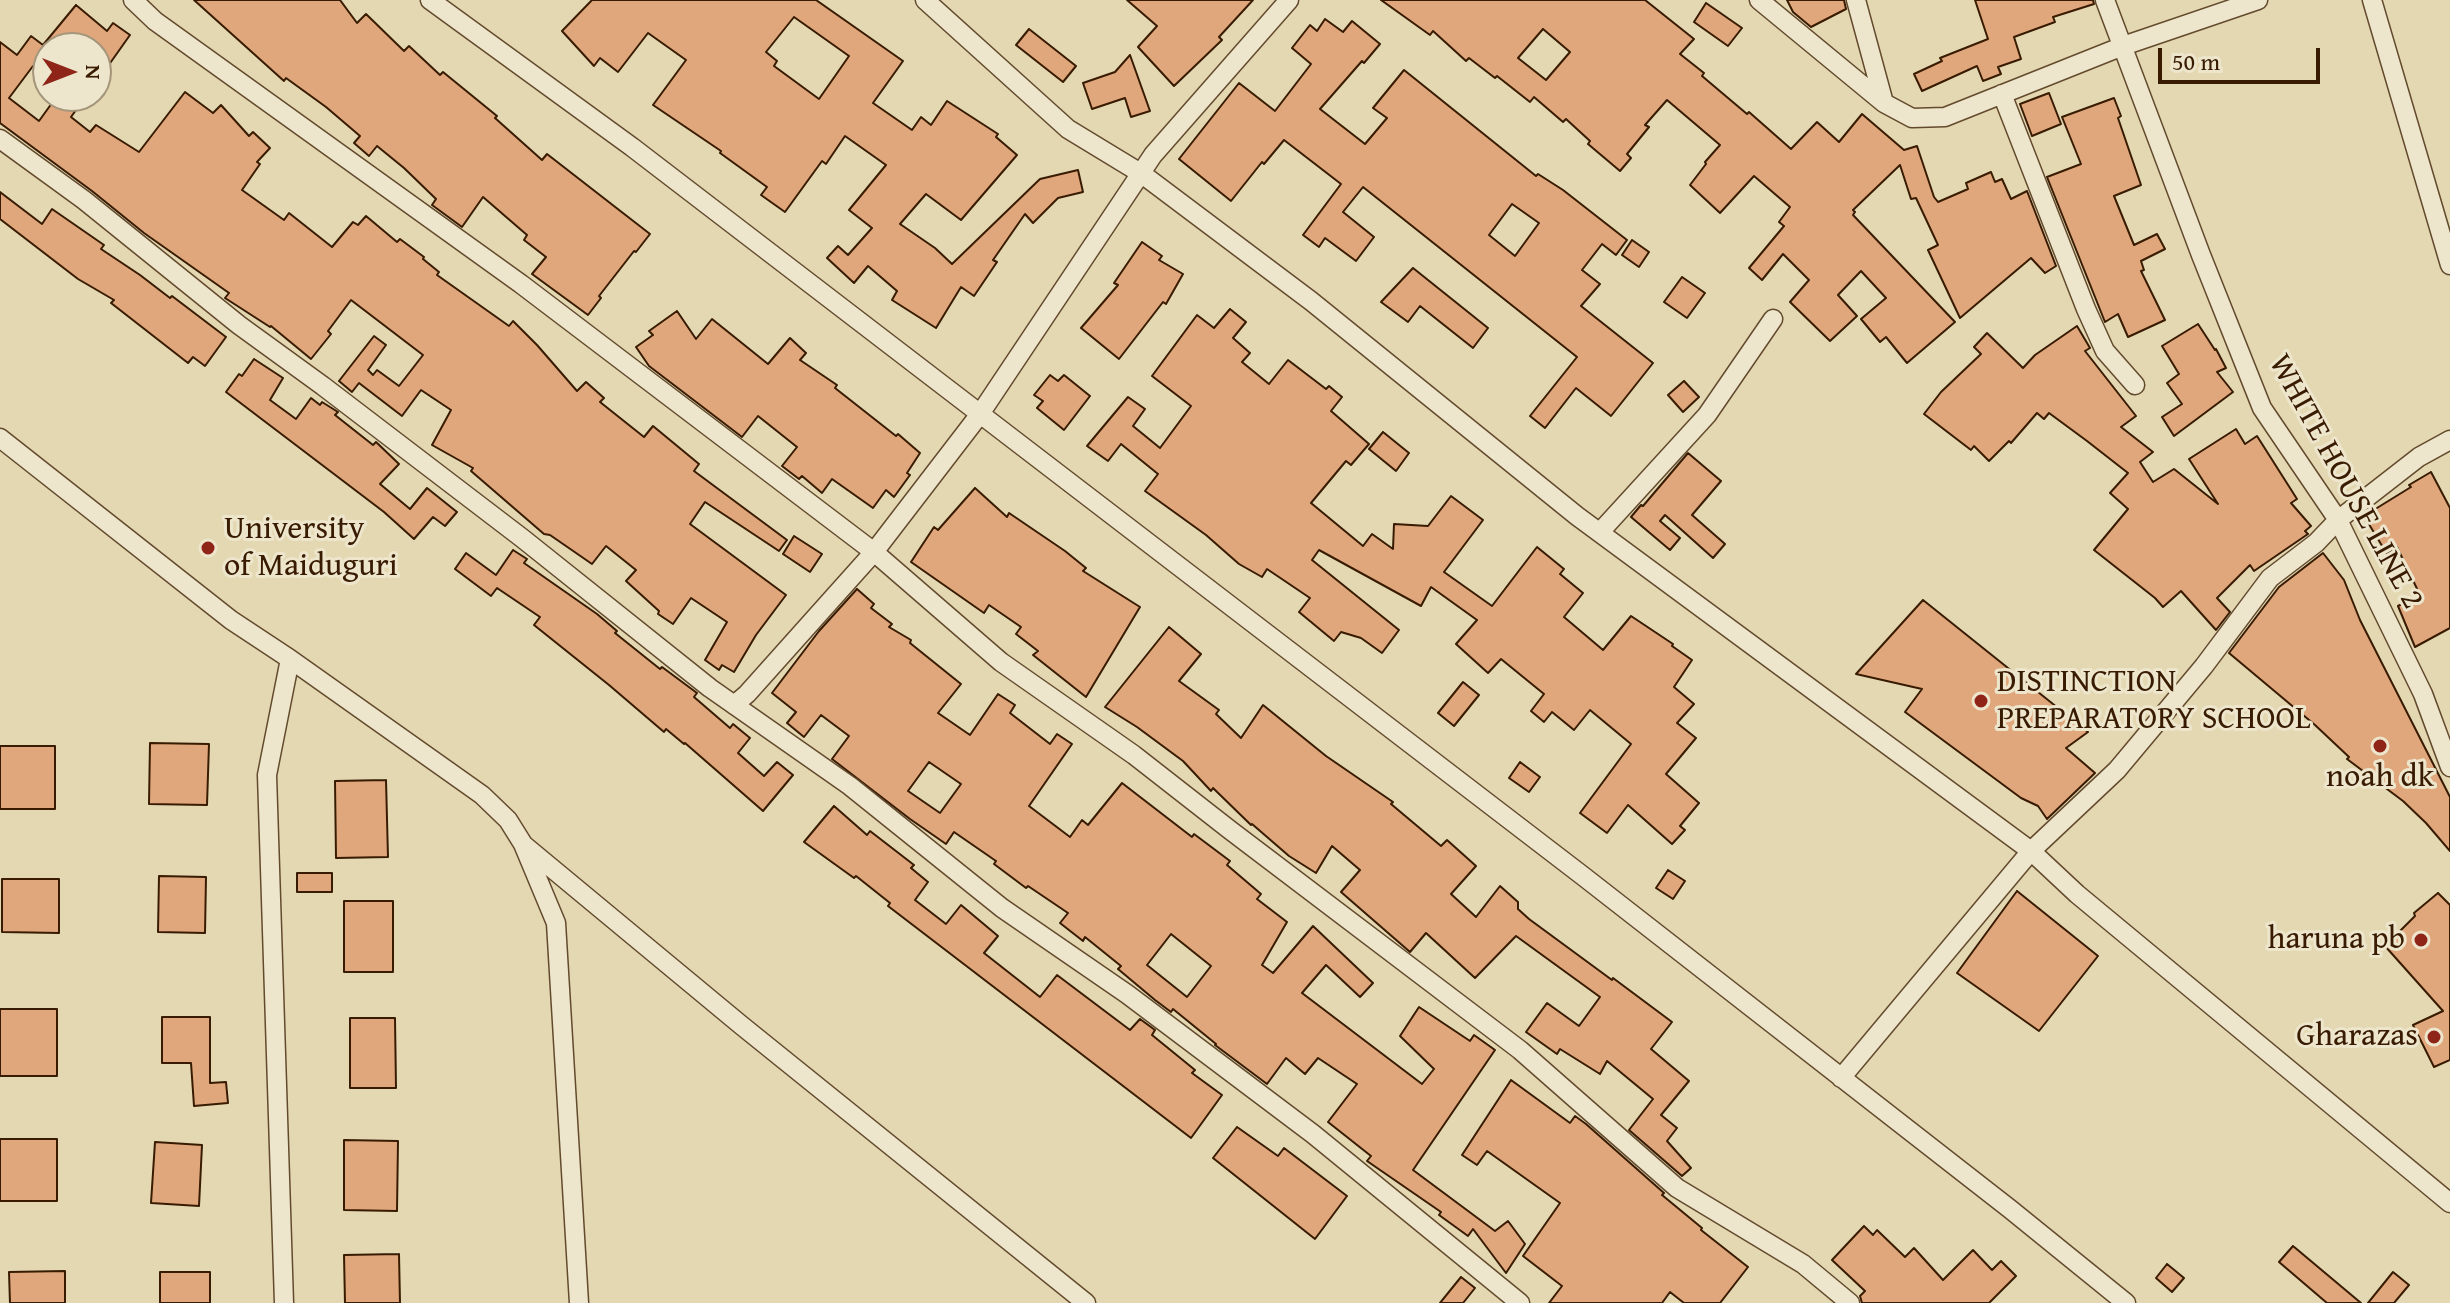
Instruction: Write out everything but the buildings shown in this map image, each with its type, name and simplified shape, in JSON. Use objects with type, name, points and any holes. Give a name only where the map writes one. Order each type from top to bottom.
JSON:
[{"type":"street","points":[[133,0],[155,21],[521,284],[874,552],[1001,662],[1134,755],[1520,1050],[1677,1188],[1803,1264],[1850,1303]]},
{"type":"street","points":[[430,0],[632,147],[1583,876],[2126,1303]]},
{"type":"street","points":[[925,0],[1068,129],[1142,174],[1311,301],[1577,516],[2031,851],[2077,894],[2450,1203]]},
{"type":"street","points":[[734,705],[874,552],[980,414],[1153,155],[1289,0]]},
{"type":"street","points":[[1759,0],[1884,103],[1912,118],[1945,117],[2123,46],[2258,0]]},
{"type":"street","points":[[1856,0],[1884,103]]},
{"type":"street","name":"WHITE HOUSE LINE 2","points":[[2105,0],[2262,408],[2338,520],[2423,694],[2450,767]]},
{"type":"street","points":[[2372,0],[2450,265]]},
{"type":"street","points":[[2002,94],[2105,351],[2135,385]]},
{"type":"street","points":[[0,139],[84,200],[239,325],[510,528],[734,705],[850,786],[1002,908],[1127,994],[1313,1134],[1520,1303]]},
{"type":"street","points":[[1600,532],[1707,415],[1773,319]]},
{"type":"street","points":[[0,438],[231,620],[482,795],[508,820],[523,844],[556,923],[579,1303]]},
{"type":"street","points":[[1841,1078],[2031,851],[2117,770],[2204,666],[2270,578],[2419,457],[2450,440]]},
{"type":"street","points":[[284,1303],[267,775],[290,659]]},
{"type":"street","points":[[523,844],[753,1035],[1086,1303]]},
{"type":"place","name":"University of Maiduguri","points":[[208,548]]},
{"type":"place","name":"DISTINCTION PREPARATORY SCHOOL","points":[[1981,701]]},
{"type":"place","name":"noah dk","points":[[2380,746]]},
{"type":"place","name":"haruna pb","points":[[2421,940]]},
{"type":"place","name":"Gharazas","points":[[2434,1037]]}]
